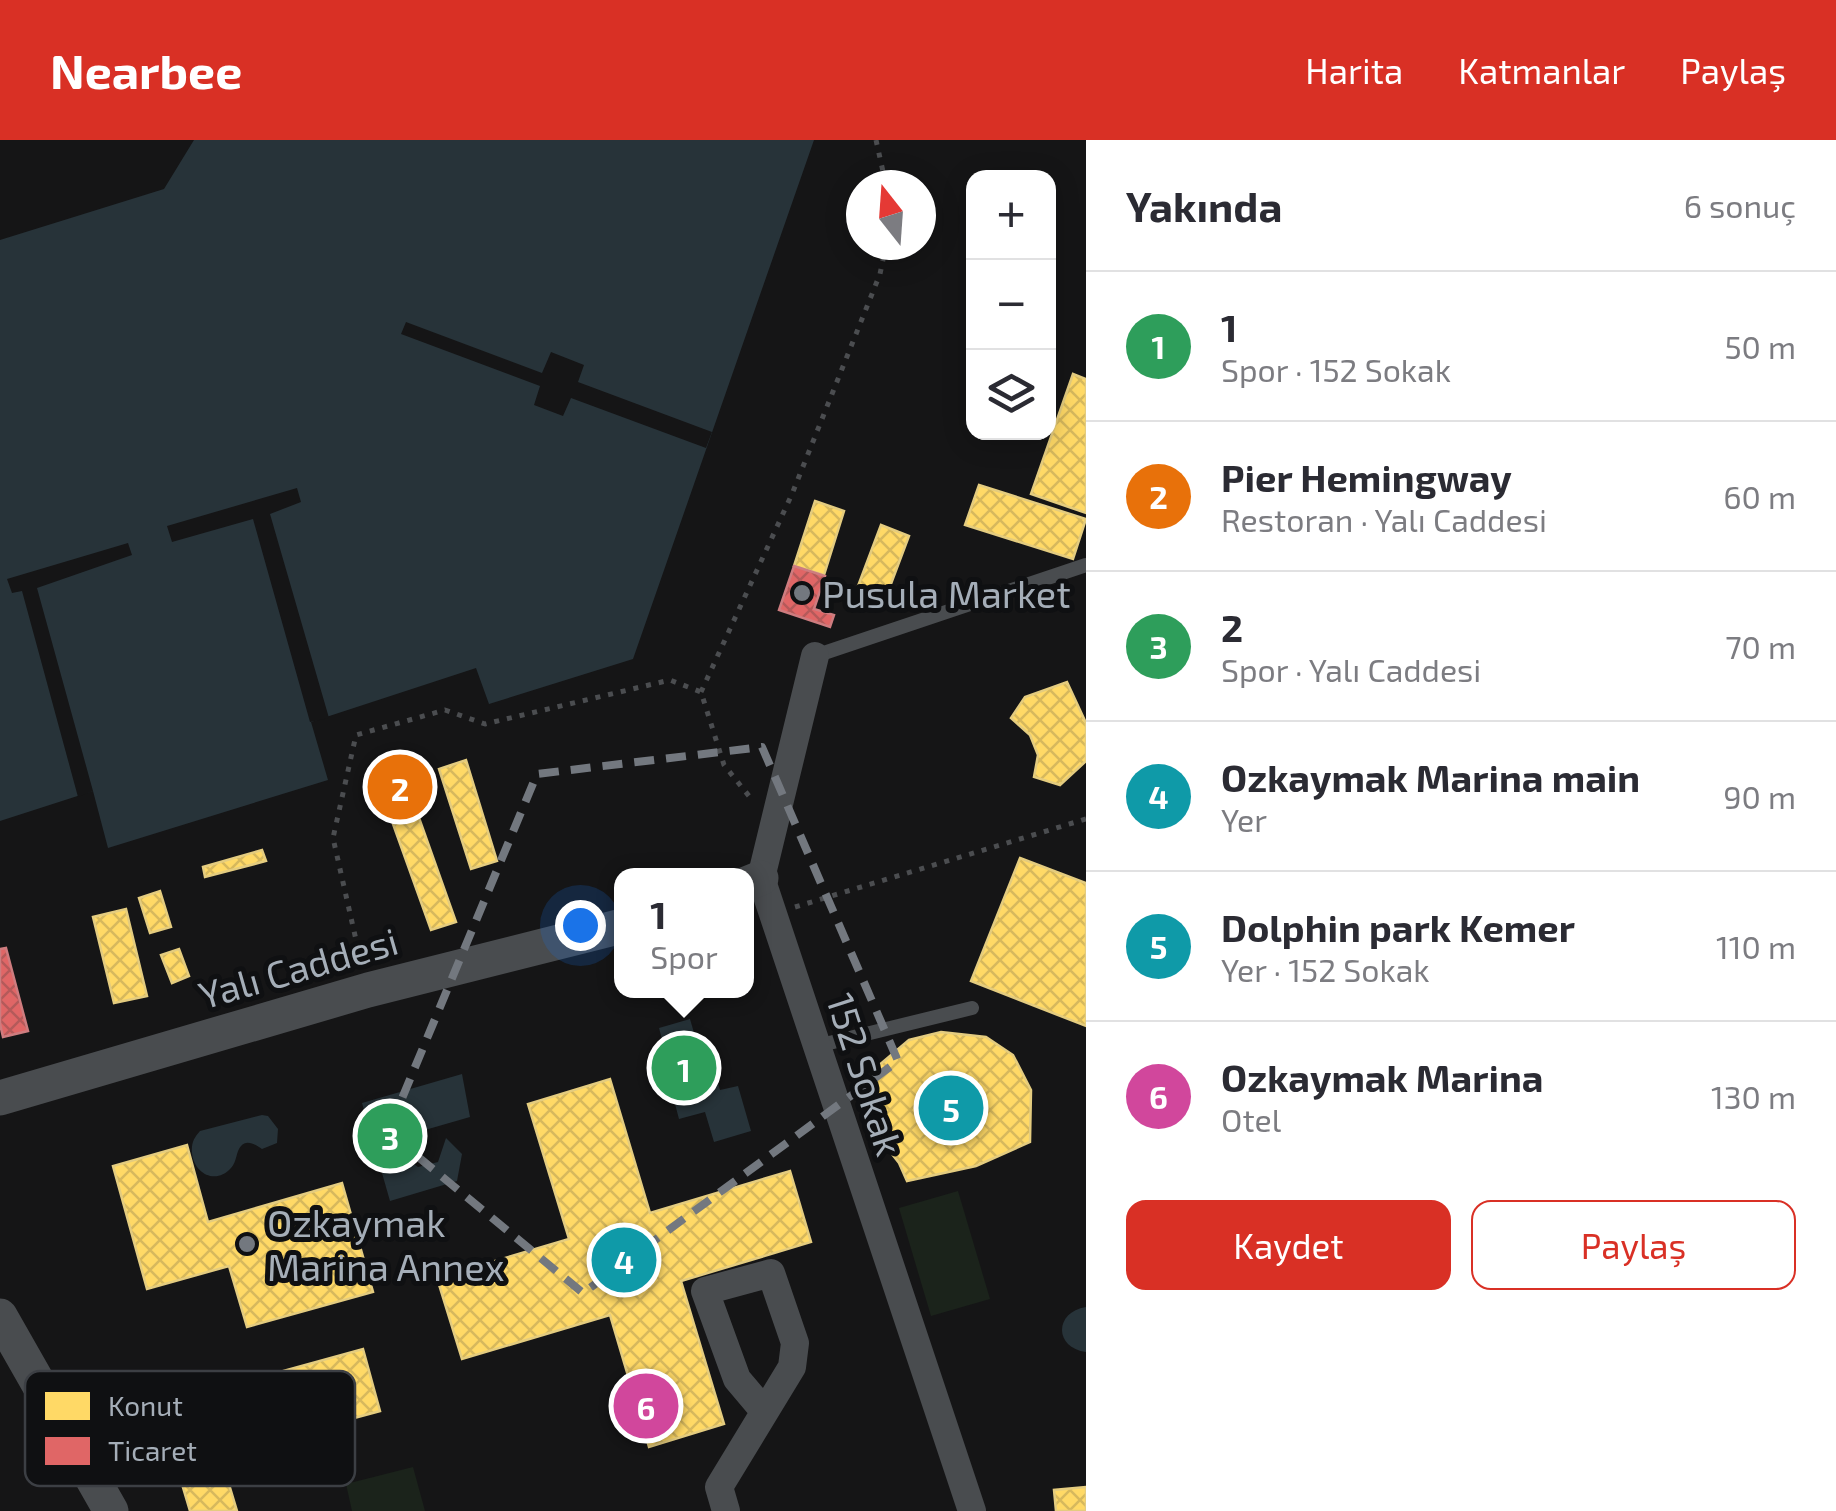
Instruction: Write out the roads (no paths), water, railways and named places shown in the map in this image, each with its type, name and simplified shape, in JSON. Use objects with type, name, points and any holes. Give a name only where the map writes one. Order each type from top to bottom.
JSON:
[{"type":"street","name":"152 Sokak","points":[[815,656],[774,827],[754,881],[773,914],[972,1511]]},
{"type":"street","name":"Yalı Caddesi","points":[[0,1098],[368,990],[614,928]]},
{"type":"street","points":[[726,1511],[719,1487],[792,1367],[795,1343],[771,1273],[706,1291],[736,1378],[764,1411]]},
{"type":"street","points":[[0,1316],[11,1357],[25,1378]]},
{"type":"street","points":[[96,1486],[112,1511]]},
{"type":"lane","points":[[815,656],[1086,565]]},
{"type":"lane","points":[[817,1046],[972,1008]]},
{"type":"place","name":"Pusula Market","points":[[802,593]]},
{"type":"place","name":"Pier Hemingway","points":[[400,787]]},
{"type":"place","name":"1","points":[[684,1068]]},
{"type":"place","name":"Dolphin park Kemer","points":[[951,1108]]},
{"type":"place","name":"2","points":[[390,1136]]},
{"type":"place","name":"Ozkaymak Marina Annex","points":[[247,1244]]},
{"type":"place","name":"Ozkaymak Marina main","points":[[624,1260]]},
{"type":"place","name":"Ozkaymak Marina","points":[[646,1406]]}]
